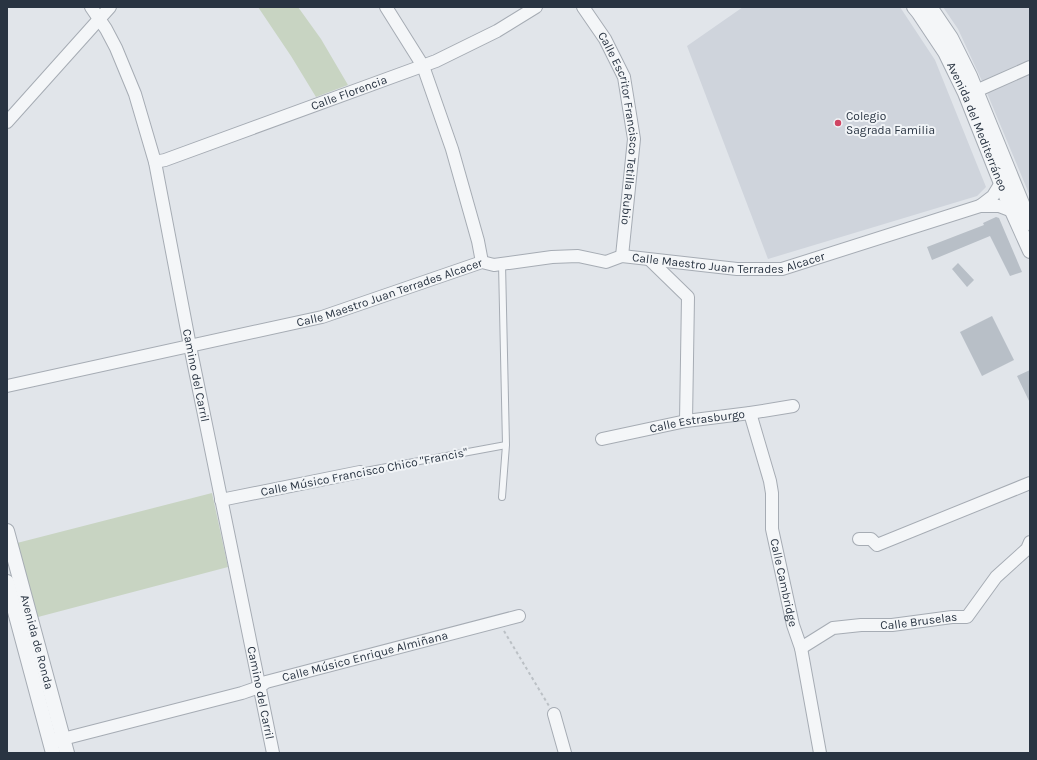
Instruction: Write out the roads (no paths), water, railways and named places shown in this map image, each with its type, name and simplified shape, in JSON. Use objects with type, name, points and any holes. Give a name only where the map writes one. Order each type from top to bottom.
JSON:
[{"type":"street","name":"Camino del Carril","points":[[90,7],[116,48],[135,94],[155,162],[190,346],[273,753]]},
{"type":"street","points":[[7,122],[110,7]]},
{"type":"street","points":[[386,7],[422,66],[452,149],[478,241],[482,262]]},
{"type":"street","name":"Calle Florencia","points":[[155,162],[165,160],[436,61],[497,31],[536,7]]},
{"type":"street","name":"Calle Escritor Francisco Tetilla Rubio","points":[[583,7],[605,39],[624,77],[634,139],[622,256]]},
{"type":"street","name":"Avenida del Mediterráneo","points":[[914,7],[945,52],[965,93],[1012,211],[1030,251]]},
{"type":"street","name":"Avenida del Mediterráneo","points":[[930,7],[951,38],[976,91],[1030,223]]},
{"type":"street","points":[[976,91],[1030,68]]},
{"type":"street","name":"Calle Maestro Juan Terrades Alcacer","points":[[980,206],[993,196],[1001,183]]},
{"type":"street","name":"Calle Maestro Juan Terrades Alcacer","points":[[7,386],[322,317],[482,262],[494,265],[552,257],[578,256],[606,262],[622,256],[737,269],[782,269],[980,206],[999,206],[1012,211]]},
{"type":"street","points":[[650,260],[688,298],[686,421]]},
{"type":"street","name":"Calle Estrasburgo","points":[[602,438],[686,421],[793,406]]},
{"type":"street","name":"Calle Cambridge","points":[[750,413],[770,481],[772,493],[772,529],[793,625],[801,648],[820,753]]},
{"type":"street","name":"Calle Músico Francisco Chico \"Francis\"","points":[[221,500],[360,472]]},
{"type":"street","points":[[859,539],[871,538],[877,545],[1030,483]]},
{"type":"street","name":"Avenida de Ronda","points":[[7,531],[55,745]]},
{"type":"street","name":"Calle Bruselas","points":[[801,648],[833,628],[861,624],[892,624],[952,617],[967,617],[996,577],[1027,549],[1030,542]]},
{"type":"street","name":"Avenida de Ronda","points":[[7,582],[55,745],[67,753]]},
{"type":"street","name":"Calle Músico Enrique Almiñana","points":[[55,745],[242,693],[259,687],[266,682],[519,616]]},
{"type":"street","points":[[554,714],[565,753]]},
{"type":"lane","points":[[502,264],[506,445],[502,497]]},
{"type":"lane","name":"Calle Músico Francisco Chico \"Francis\"","points":[[360,472],[506,445]]},
{"type":"place","name":"Colegio Sagrada Familia","points":[[838,123]]}]
